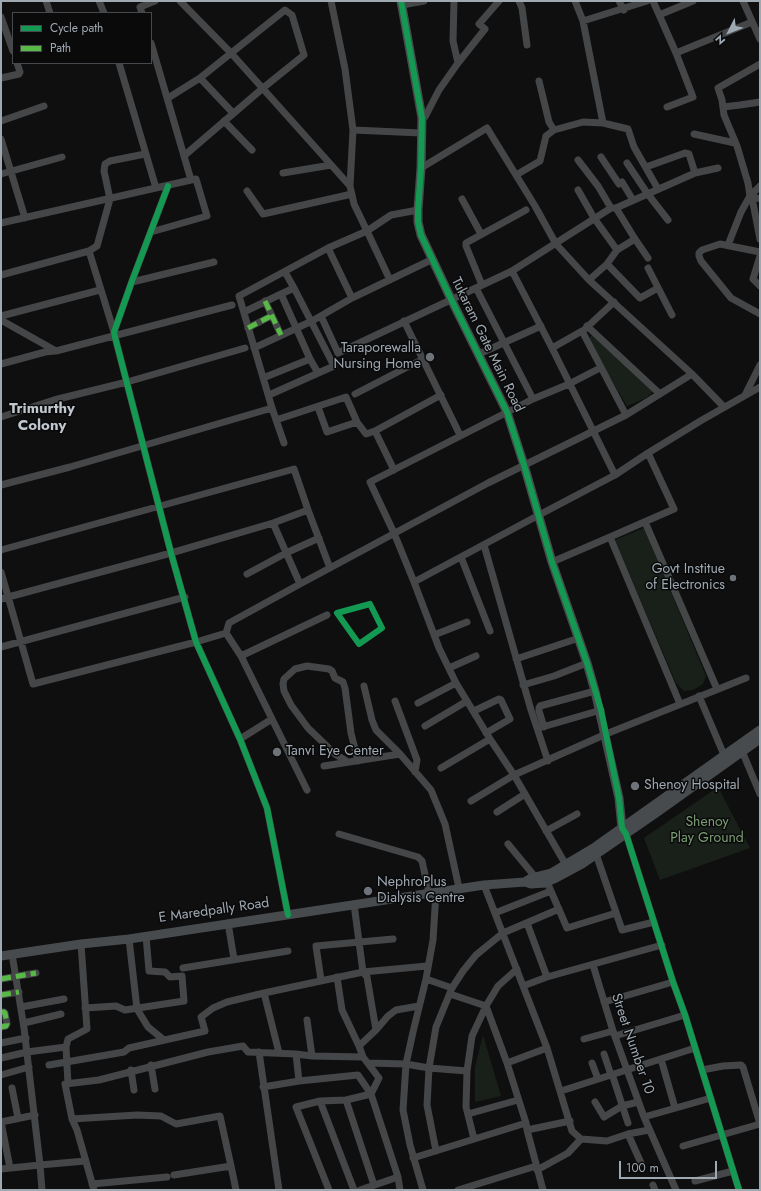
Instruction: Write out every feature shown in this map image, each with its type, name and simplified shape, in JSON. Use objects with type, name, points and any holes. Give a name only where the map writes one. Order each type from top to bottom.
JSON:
[{"type":"main road","name":"Tukaram Gate Main Road","points":[[402,3],[422,118],[418,210],[418,222],[421,235],[507,412],[539,514],[552,562],[588,663],[601,710],[619,798],[624,831]]},
{"type":"main road","name":"E Maredpally Road","points":[[684,789],[724,755],[760,730]]},
{"type":"main road","name":"E Maredpally Road","points":[[525,882],[531,884],[547,882],[582,864],[624,831],[760,739]]},
{"type":"main road","name":"E Maredpally Road","points":[[1,956],[81,944],[129,939],[459,888],[525,882],[551,873],[624,831]]},
{"type":"street","points":[[46,1],[50,12]]},
{"type":"street","points":[[99,1],[104,12]]},
{"type":"street","points":[[140,9],[156,1]]},
{"type":"street","points":[[180,1],[231,53],[350,186]]},
{"type":"street","points":[[330,1],[346,69],[353,130],[350,186],[354,204],[390,280]]},
{"type":"street","points":[[402,3],[424,1]]},
{"type":"street","points":[[454,1],[453,41],[458,64]]},
{"type":"street","points":[[422,118],[425,118],[439,90],[485,29],[479,24],[499,1]]},
{"type":"street","points":[[519,1],[522,8],[527,44]]},
{"type":"street","points":[[575,1],[583,21],[603,123]]},
{"type":"street","points":[[619,1],[624,10]]},
{"type":"street","points":[[583,21],[624,10],[648,1]]},
{"type":"street","points":[[652,1],[676,53],[693,97],[667,107]]},
{"type":"street","points":[[659,15],[693,1]]},
{"type":"street","points":[[743,1],[760,39]]},
{"type":"street","points":[[168,98],[200,78],[285,10],[292,15],[304,55],[233,113],[185,155]]},
{"type":"street","points":[[1,16],[3,26],[12,49]]},
{"type":"street","points":[[676,53],[752,22]]},
{"type":"street","points":[[152,46],[185,155],[191,180]]},
{"type":"street","points":[[1,78],[19,74],[20,72],[17,64]]},
{"type":"street","points":[[119,64],[156,188]]},
{"type":"street","points":[[760,64],[718,88],[722,100],[724,115],[737,146],[748,183],[760,239]]},
{"type":"street","points":[[200,78],[233,113]]},
{"type":"street","points":[[539,81],[549,122],[554,130]]},
{"type":"street","points":[[723,107],[740,106],[760,102]]},
{"type":"street","points":[[1,120],[44,106]]},
{"type":"street","points":[[224,121],[252,150]]},
{"type":"street","points":[[516,176],[540,161],[546,136],[554,130],[583,122],[603,123],[628,129],[634,147],[658,189]]},
{"type":"street","points":[[421,168],[487,128],[556,244],[589,280],[692,374],[724,407]]},
{"type":"street","points":[[353,130],[421,133]]},
{"type":"street","points":[[694,134],[735,143]]},
{"type":"street","points":[[1,139],[25,218]]},
{"type":"street","points":[[646,166],[685,153],[688,154],[695,173]]},
{"type":"street","points":[[1,275],[89,251],[97,246],[110,199],[104,171],[105,164],[110,161],[145,154]]},
{"type":"street","points":[[1,174],[62,157]]},
{"type":"street","points":[[600,157],[619,184],[622,182],[633,200]]},
{"type":"street","points":[[578,160],[614,208],[648,258]]},
{"type":"street","points":[[627,163],[647,193],[668,220]]},
{"type":"street","points":[[283,173],[331,165]]},
{"type":"street","points":[[321,316],[338,353],[512,271],[556,244],[594,218],[614,208],[695,173],[718,168]]},
{"type":"street","points":[[1,223],[196,179],[207,216],[151,232]]},
{"type":"street","points":[[115,334],[132,282],[168,186]]},
{"type":"street","points":[[728,245],[741,212],[750,196],[760,186]]},
{"type":"street","points":[[578,190],[594,218],[617,250]]},
{"type":"street","points":[[247,191],[263,214],[352,194]]},
{"type":"street","points":[[750,196],[760,199]]},
{"type":"street","points":[[462,199],[481,234]]},
{"type":"street","points":[[284,443],[268,395],[239,296],[328,248],[366,231],[391,215],[418,210]]},
{"type":"street","points":[[526,210],[481,234],[466,244],[479,286],[504,343],[533,399]]},
{"type":"street","points":[[589,280],[607,264],[617,250],[635,239]]},
{"type":"street","points":[[760,252],[720,244],[699,252],[699,256],[731,298],[760,314]]},
{"type":"street","points":[[328,248],[352,298]]},
{"type":"street","points":[[89,251],[115,334],[171,554],[185,597],[196,642],[240,739],[267,808],[288,915]]},
{"type":"street","points":[[760,256],[753,279],[760,286]]},
{"type":"street","points":[[254,348],[312,321],[352,298],[433,259]]},
{"type":"street","points":[[132,282],[214,262]]},
{"type":"street","points":[[607,264],[640,298],[658,288]]},
{"type":"street","points":[[648,268],[672,315]]},
{"type":"street","points":[[512,271],[615,475]]},
{"type":"street","points":[[268,395],[334,366],[312,321],[285,272]]},
{"type":"street","points":[[244,312],[294,288]]},
{"type":"street","points":[[1,316],[100,290]]},
{"type":"street","points":[[281,294],[310,359],[318,373]]},
{"type":"street","points":[[265,301],[281,335]]},
{"type":"street","points":[[552,348],[584,329],[614,302]]},
{"type":"street","points":[[1,364],[232,305]]},
{"type":"street","points":[[248,328],[271,316]]},
{"type":"street","points":[[1,320],[56,351]]},
{"type":"street","points":[[404,321],[460,435]]},
{"type":"street","points":[[479,354],[541,326]]},
{"type":"street","points":[[584,329],[600,368],[626,415]]},
{"type":"street","points":[[584,329],[660,394]]},
{"type":"street","points":[[1,417],[54,400],[127,382],[245,348]]},
{"type":"street","points":[[263,378],[310,359]]},
{"type":"street","points":[[355,394],[423,359]]},
{"type":"street","points":[[745,395],[760,365]]},
{"type":"street","points":[[566,865],[551,833],[488,736],[456,683],[434,635],[394,532],[370,482],[460,435],[600,368]]},
{"type":"street","points":[[307,790],[241,656],[226,633],[229,623],[394,532],[488,483],[626,415],[692,374]]},
{"type":"street","points":[[414,582],[539,514],[615,475],[648,453],[760,387]]},
{"type":"street","points":[[276,420],[346,397],[357,422],[366,434],[441,395]]},
{"type":"street","points":[[318,407],[327,432],[357,422]]},
{"type":"street","points":[[1,485],[70,467],[272,408]]},
{"type":"street","points":[[374,430],[394,470]]},
{"type":"street","points":[[552,562],[674,509],[648,453]]},
{"type":"street","points":[[1,550],[294,469],[330,568]]},
{"type":"street","points":[[5,598],[171,554],[273,523],[308,510]]},
{"type":"street","points":[[645,522],[717,689]]},
{"type":"street","points":[[273,523],[300,584]]},
{"type":"street","points":[[610,537],[680,704]]},
{"type":"street","points":[[247,574],[286,553],[319,538]]},
{"type":"street","points":[[484,544],[523,685],[540,728],[548,761]]},
{"type":"street","points":[[461,557],[490,631]]},
{"type":"street","points":[[1,572],[5,598],[21,642],[33,684],[226,633]]},
{"type":"street","points":[[1,647],[185,597]]},
{"type":"street","points":[[241,656],[327,615]]},
{"type":"street","points":[[434,635],[467,622]]},
{"type":"street","points":[[516,660],[579,638]]},
{"type":"street","points":[[449,668],[476,656]]},
{"type":"street","points":[[523,685],[554,676],[588,663]]},
{"type":"street","points":[[348,762],[335,754],[308,728],[291,705],[284,691],[283,684],[284,679],[295,669],[307,666],[329,669],[332,670],[335,678],[344,684],[351,732],[358,761]]},
{"type":"street","points":[[471,801],[514,775],[606,734],[746,678]]},
{"type":"street","points":[[418,703],[456,683]]},
{"type":"street","points":[[364,686],[374,726],[383,738],[400,754],[431,790],[445,824],[459,888]]},
{"type":"street","points":[[540,728],[538,708],[540,706],[595,691]]},
{"type":"street","points":[[699,696],[724,755]]},
{"type":"street","points":[[441,768],[510,720],[501,700],[499,699],[474,711]]},
{"type":"street","points":[[396,701],[417,760],[415,772]]},
{"type":"street","points":[[425,726],[467,701]]},
{"type":"street","points":[[540,728],[601,710]]},
{"type":"street","points":[[240,739],[272,719]]},
{"type":"street","points":[[742,751],[758,784],[760,794]]},
{"type":"street","points":[[324,766],[400,754]]},
{"type":"street","points":[[497,812],[525,794]]},
{"type":"street","points":[[551,833],[577,814]]},
{"type":"street","points":[[624,831],[685,1015],[739,1190]]},
{"type":"street","points":[[339,834],[418,857],[422,861],[432,892],[433,940],[427,966],[426,979],[406,1064],[403,1110],[413,1158],[423,1190]]},
{"type":"street","points":[[508,844],[536,878]]},
{"type":"street","points":[[596,854],[622,930],[654,922]]},
{"type":"street","points":[[547,882],[567,928],[616,913]]},
{"type":"street","points":[[484,885],[547,1048],[572,1131],[581,1139],[607,1141],[628,1134],[649,1130]]},
{"type":"street","points":[[495,913],[551,891]]},
{"type":"street","points":[[354,904],[363,972],[367,977],[376,1030]]},
{"type":"street","points":[[436,1151],[427,1105],[429,1068],[436,1027],[451,991],[463,970],[476,955],[503,933],[559,909]]},
{"type":"street","points":[[228,923],[234,959]]},
{"type":"street","points":[[526,923],[547,978]]},
{"type":"street","points":[[85,1008],[116,1006],[125,1010],[184,1001],[182,976],[170,977],[165,972],[149,971],[146,936]]},
{"type":"street","points":[[129,939],[137,1009],[148,1026],[164,1040]]},
{"type":"street","points":[[321,980],[316,946],[393,939]]},
{"type":"street","points":[[68,1084],[66,1047],[68,1039],[87,1028],[81,944]]},
{"type":"street","points":[[523,986],[662,945]]},
{"type":"street","points":[[183,968],[288,951]]},
{"type":"street","points":[[12,954],[24,1022],[42,1190]]},
{"type":"street","name":"Street Number 10","points":[[593,965],[614,1034],[638,1102],[676,1190]]},
{"type":"street","points":[[49,1065],[124,1052],[129,1048],[205,1031],[201,1017],[213,1008],[227,1002],[321,980],[363,972],[427,966]]},
{"type":"street","points":[[474,1139],[466,1108],[467,1071],[472,1036],[486,1006],[498,986],[517,969]]},
{"type":"street","points":[[1,979],[36,973]]},
{"type":"street","points":[[329,1190],[296,1107],[320,1101],[346,1100],[371,1094],[379,1078],[363,1057],[342,1010],[338,977]]},
{"type":"street","points":[[426,979],[486,1006],[507,1063],[543,1190]]},
{"type":"street","points":[[604,1002],[673,982]]},
{"type":"street","points":[[1,995],[19,992]]},
{"type":"street","points":[[264,993],[279,1053]]},
{"type":"street","points":[[21,1007],[64,999]]},
{"type":"street","points":[[359,1046],[388,1016],[396,1010],[419,1006]]},
{"type":"street","points":[[1,1012],[5,1013],[7,1024],[6,1026],[1,1027]]},
{"type":"street","points":[[24,1022],[61,1014]]},
{"type":"street","points":[[584,1039],[614,1034],[685,1015]]},
{"type":"street","points":[[307,1020],[312,1056]]},
{"type":"street","points":[[1,1043],[26,1038]]},
{"type":"street","points":[[231,1166],[93,1187],[77,1130],[72,1119],[65,1084],[99,1080],[151,1065],[208,1052],[243,1046],[248,1052],[312,1056],[363,1057]]},
{"type":"street","points":[[1,1058],[27,1052],[66,1047]]},
{"type":"street","points":[[507,1063],[547,1048]]},
{"type":"street","points":[[561,1092],[627,1069],[695,1048]]},
{"type":"street","points":[[259,1052],[279,1190]]},
{"type":"street","points":[[296,1054],[299,1081]]},
{"type":"street","points":[[604,1054],[628,1123]]},
{"type":"street","points":[[661,1058],[675,1108]]},
{"type":"street","points":[[368,1063],[406,1064],[429,1068],[467,1071]]},
{"type":"street","points":[[592,1063],[598,1079]]},
{"type":"street","points":[[151,1065],[155,1089]]},
{"type":"street","points":[[683,1146],[760,1124],[743,1067],[741,1065],[723,1066],[702,1070]]},
{"type":"street","points":[[1,1075],[29,1068]]},
{"type":"street","points":[[131,1070],[134,1090]]},
{"type":"street","points":[[263,1087],[299,1081],[358,1075],[371,1094],[398,1177],[400,1190]]},
{"type":"street","points":[[12,1088],[18,1118]]},
{"type":"street","points":[[644,1117],[711,1098]]},
{"type":"street","points":[[346,1100],[374,1185]]},
{"type":"street","points":[[468,1114],[518,1100]]},
{"type":"street","points":[[320,1101],[354,1190]]},
{"type":"street","points":[[595,1102],[604,1118],[622,1106],[638,1102]]},
{"type":"street","points":[[10,1168],[1,1122],[35,1115]]},
{"type":"street","points":[[72,1119],[143,1115],[161,1116],[176,1124],[220,1116],[236,1190]]},
{"type":"street","points":[[413,1158],[474,1139],[526,1126],[570,1121]]},
{"type":"street","points":[[628,1134],[641,1163]]},
{"type":"street","points":[[458,1190],[536,1168],[568,1154],[581,1139]]},
{"type":"street","points":[[1,1169],[40,1164],[85,1161]]},
{"type":"street","points":[[695,1181],[734,1171]]},
{"type":"street","points":[[360,1190],[398,1177]]},
{"type":"street","points":[[486,1182],[489,1190]]},
{"type":"green space","points":[[596,332],[655,390],[646,398],[627,406],[589,342],[590,337]]},
{"type":"green space","points":[[644,528],[706,676],[703,684],[693,690],[684,691],[676,683],[615,540]]},
{"type":"green space","name":"Shenoy Play Ground","points":[[718,787],[750,848],[660,880],[644,838]]},
{"type":"green space","points":[[483,1035],[501,1096],[475,1102],[475,1067]]},
{"type":"marked path","points":[[265,301],[281,335]]},
{"type":"marked path","points":[[248,328],[271,316]]},
{"type":"marked path","points":[[1,979],[36,973]]},
{"type":"marked path","points":[[1,995],[19,992]]},
{"type":"marked path","points":[[1,1012],[5,1013],[7,1024],[6,1026],[1,1027]]},
{"type":"cycle path","points":[[401,1],[422,118],[418,210],[418,222],[421,235],[507,412],[552,562],[587,663],[601,710],[619,798],[622,828],[626,834],[685,1015],[739,1190]]},
{"type":"cycle path","points":[[168,186],[114,332],[171,553],[196,642],[240,739],[267,808],[288,915]]},
{"type":"cycle path","points":[[370,604],[382,628],[359,644],[337,613],[370,604]]},
{"type":"place","name":"Taraporewalla Nursing Home","points":[[430,357]]},
{"type":"place","name":"Govt Institue of Electronics","points":[[733,578]]},
{"type":"place","name":"Tanvi Eye Center","points":[[277,752]]},
{"type":"place","name":"Shenoy Hospital","points":[[635,786]]},
{"type":"place","name":"NephroPlus Dialysis Centre","points":[[368,891]]},
{"type":"district","name":"Trimurthy Colony","points":[[42,418]]}]
